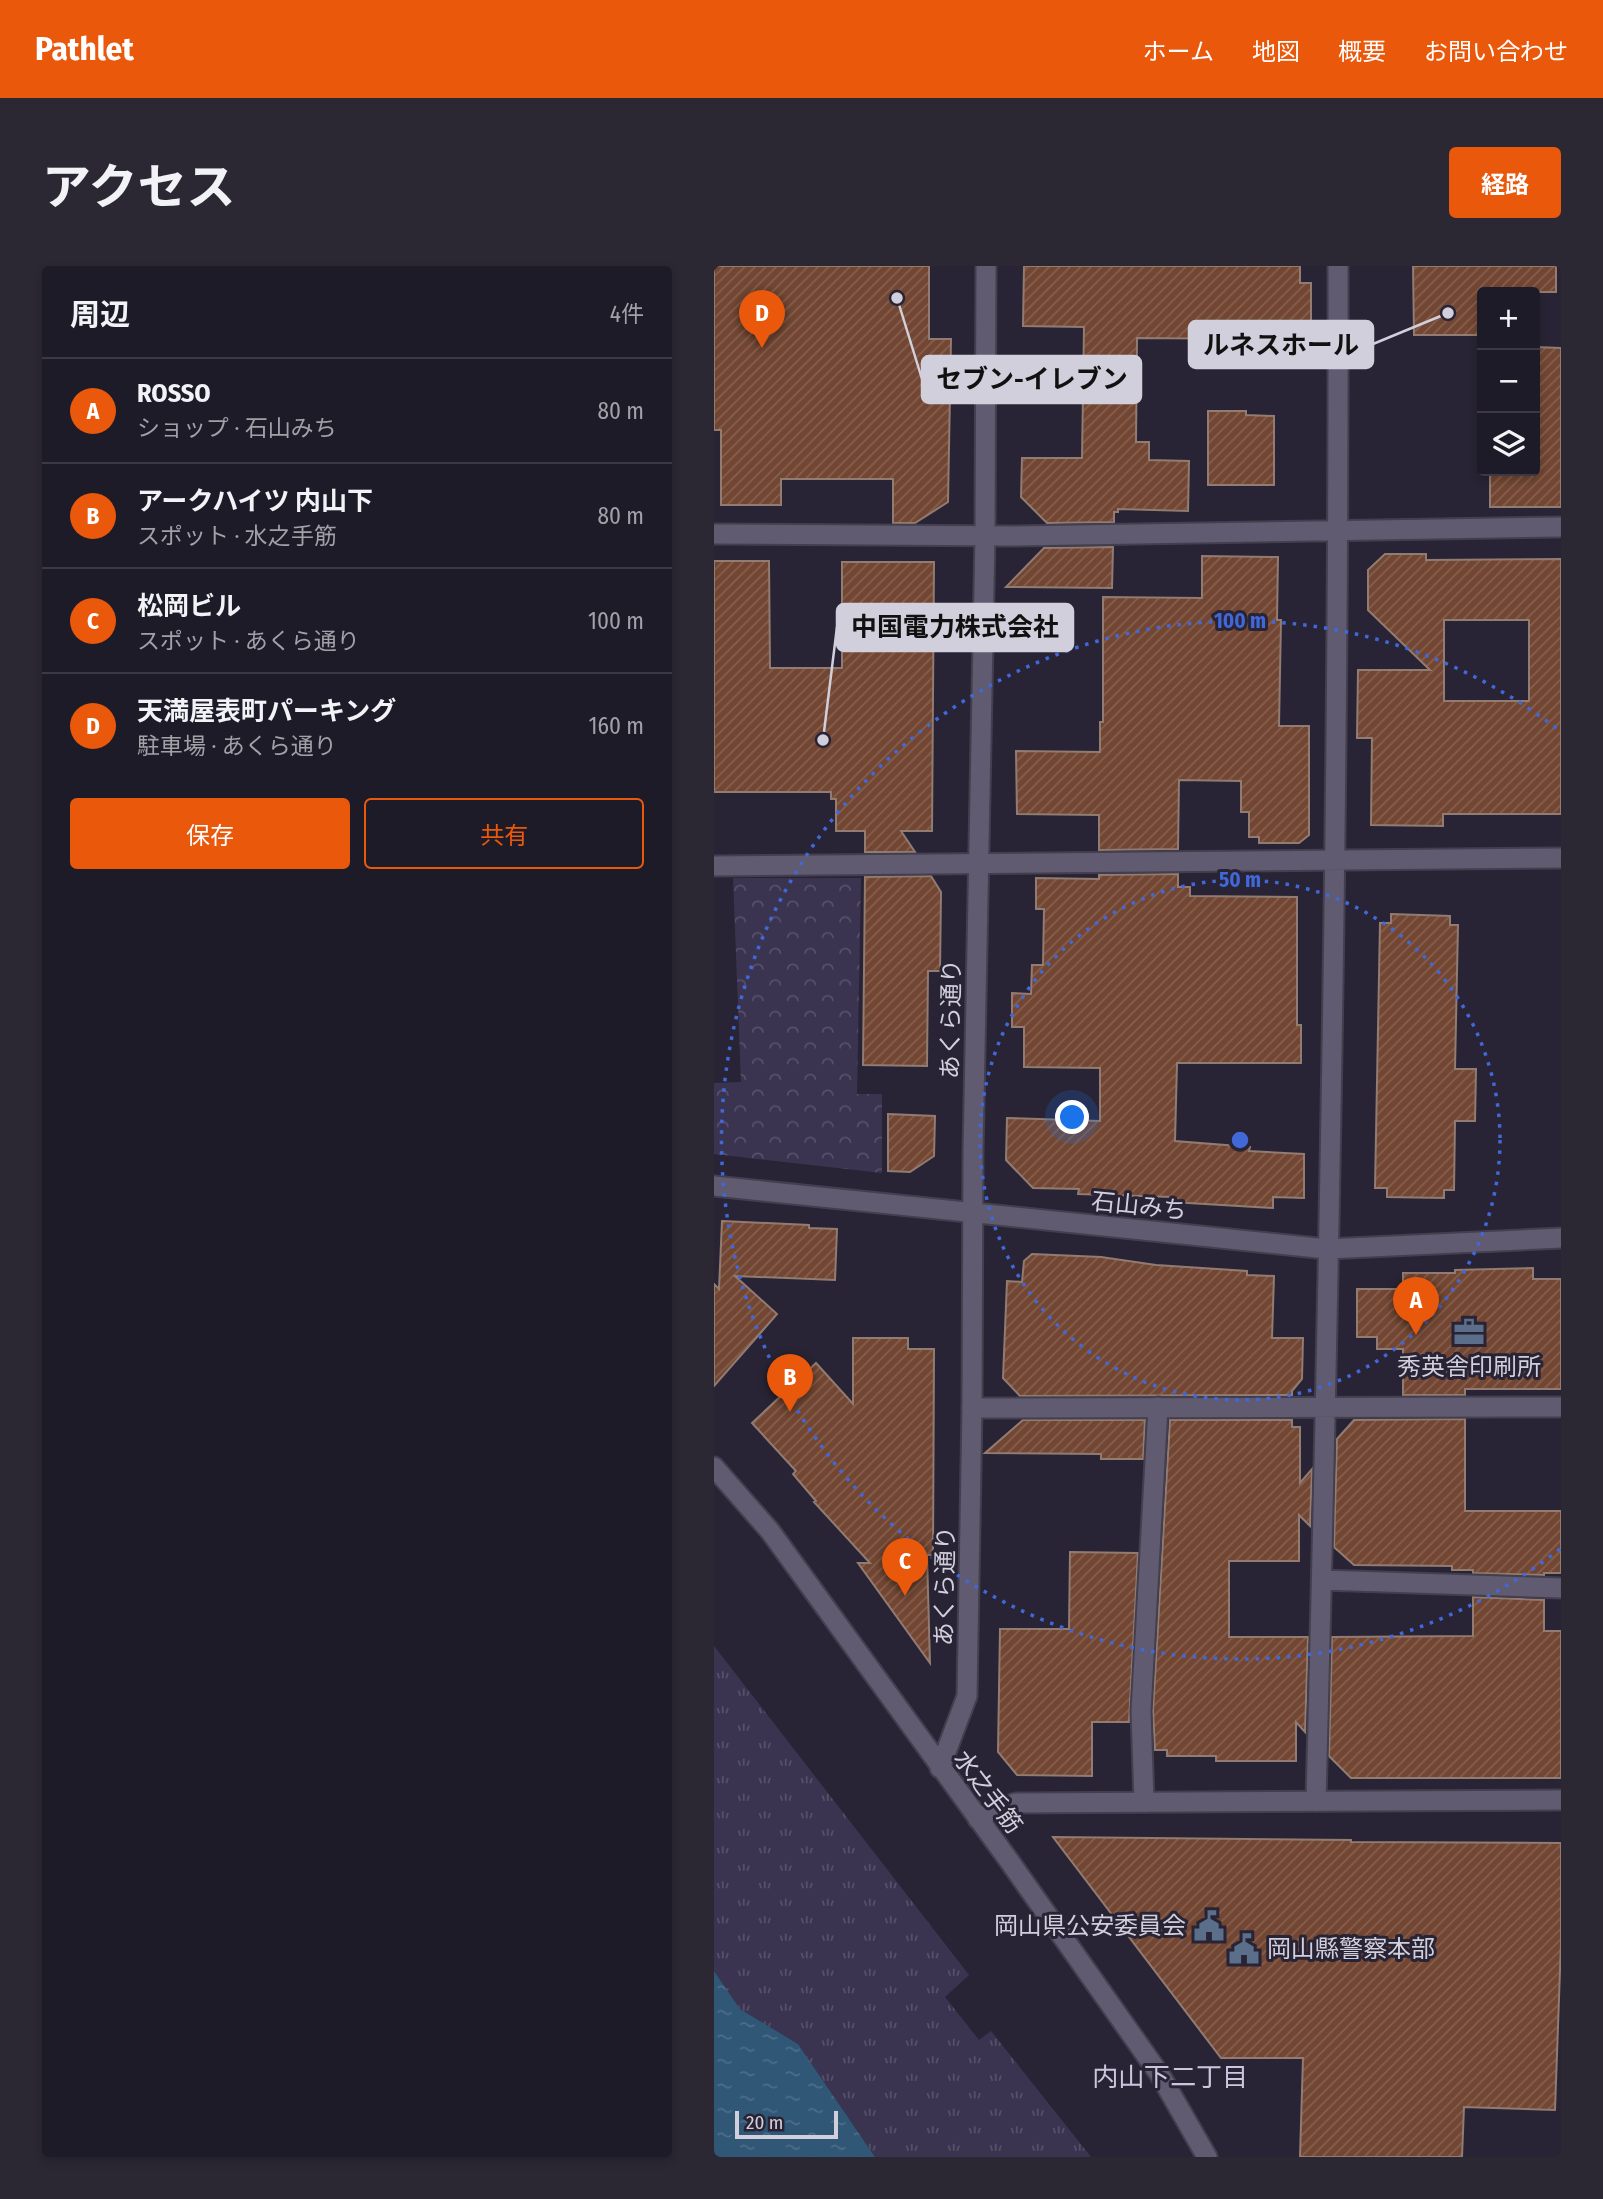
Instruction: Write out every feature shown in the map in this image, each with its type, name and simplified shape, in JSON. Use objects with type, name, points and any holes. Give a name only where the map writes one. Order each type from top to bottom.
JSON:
[{"type":"street","name":"あくら通り","points":[[940,1768],[967,1696],[985,536],[986,266]]},
{"type":"street","points":[[1316,1801],[1326,1408],[1339,531],[1338,266]]},
{"type":"street","points":[[714,534],[985,536],[1561,527]]},
{"type":"street","points":[[714,866],[1561,858]]},
{"type":"street","name":"石山みち","points":[[714,1186],[1327,1249],[1561,1238]]},
{"type":"street","points":[[1143,1802],[1141,1711],[1158,1407]]},
{"type":"street","points":[[972,1408],[1561,1407]]},
{"type":"street","name":"水之手筋","points":[[714,1467],[770,1531],[978,1819],[1160,2075],[1207,2157]]},
{"type":"street","points":[[1322,1580],[1561,1588]]},
{"type":"street","points":[[978,1819],[995,1809],[1016,1803],[1561,1800]]},
{"type":"green space","points":[[733,878],[861,878],[857,1094],[882,1094],[882,1173],[714,1154],[714,1083],[741,1082]]},
{"type":"green space","points":[[714,1646],[969,1975],[945,1997],[979,2040],[991,2031],[1091,2157],[875,2157],[798,2044],[740,2009],[714,1971]]},
{"type":"water","points":[[714,1971],[740,2009],[798,2044],[875,2157],[714,2157]]},
{"type":"building","points":[[714,266],[929,266],[929,339],[951,339],[948,502],[915,523],[893,523],[893,479],[781,479],[781,505],[721,505],[721,430],[714,430]]},
{"type":"building","points":[[1024,266],[1300,266],[1300,283],[1311,283],[1311,324],[1270,324],[1270,330],[1256,330],[1256,339],[1137,338],[1136,442],[1149,442],[1149,460],[1189,461],[1188,511],[1118,509],[1118,512],[1114,512],[1114,522],[1047,523],[1021,497],[1022,458],[1082,458],[1084,327],[1023,326]]},
{"type":"building","points":[[1413,266],[1556,266],[1556,292],[1540,292],[1540,287],[1477,287],[1477,335],[1414,335]]},
{"type":"building","points":[[1540,347],[1561,348],[1561,507],[1490,507],[1490,476],[1540,476]]},
{"type":"building","points":[[1208,411],[1246,411],[1246,415],[1274,416],[1274,485],[1208,485]]},
{"type":"building","points":[[1113,547],[1112,588],[1006,587],[1044,548]]},
{"type":"building","points":[[1385,554],[1426,554],[1426,560],[1561,559],[1561,814],[1443,814],[1443,826],[1371,825],[1372,738],[1357,738],[1358,670],[1430,670],[1368,610],[1368,570]],"holes":[[[1444,620],[1529,620],[1529,701],[1444,701]]]},
{"type":"building","points":[[1202,556],[1278,557],[1277,620],[1281,620],[1279,726],[1309,726],[1309,835],[1299,843],[1259,843],[1259,837],[1249,837],[1249,812],[1241,812],[1241,781],[1179,780],[1178,849],[1099,850],[1099,815],[1017,814],[1016,751],[1100,752],[1100,722],[1103,722],[1103,597],[1202,598]]},
{"type":"building","points":[[714,561],[769,561],[770,668],[842,668],[842,562],[934,562],[932,831],[901,831],[915,852],[865,852],[865,831],[836,831],[836,799],[831,799],[831,792],[714,792]]},
{"type":"building","points":[[1178,874],[1178,887],[1190,887],[1190,896],[1297,897],[1297,1025],[1301,1025],[1301,1063],[1177,1063],[1175,1141],[1250,1147],[1249,1151],[1304,1154],[1304,1198],[1273,1197],[1273,1208],[1172,1202],[1172,1197],[1078,1194],[1079,1189],[1033,1188],[1006,1160],[1007,1118],[1100,1121],[1100,1068],[1024,1067],[1024,1027],[1012,1027],[1012,993],[1031,994],[1032,965],[1043,965],[1044,909],[1036,909],[1036,878],[1099,879],[1099,875]]},
{"type":"building","points":[[931,876],[941,892],[940,971],[928,971],[927,1066],[863,1065],[865,877]]},
{"type":"building","points":[[1391,914],[1450,916],[1450,925],[1458,925],[1455,1069],[1476,1069],[1475,1121],[1455,1121],[1454,1190],[1444,1190],[1444,1198],[1387,1197],[1387,1188],[1375,1188],[1380,923],[1391,923]]},
{"type":"building","points":[[888,1114],[935,1116],[934,1156],[910,1172],[888,1171]]},
{"type":"building","points":[[722,1221],[837,1229],[835,1280],[735,1276],[777,1314],[714,1386],[714,1284],[719,1289]]},
{"type":"building","points":[[1032,1254],[1101,1257],[1274,1276],[1272,1338],[1303,1338],[1302,1379],[1292,1391],[1292,1395],[1020,1396],[1003,1378],[1007,1281],[1022,1282],[1024,1261]]},
{"type":"building","points":[[1533,1268],[1533,1279],[1561,1279],[1561,1389],[1465,1389],[1465,1395],[1403,1395],[1403,1349],[1377,1349],[1377,1337],[1357,1337],[1357,1289],[1403,1289],[1403,1273]]},
{"type":"building","points":[[853,1338],[908,1338],[908,1349],[934,1349],[933,1555],[927,1555],[930,1663],[858,1563],[870,1563],[814,1502],[816,1501],[793,1474],[796,1471],[752,1423],[816,1363],[853,1404]]},
{"type":"building","points":[[1465,1419],[1465,1511],[1561,1511],[1561,1573],[1473,1573],[1473,1570],[1452,1570],[1452,1566],[1354,1565],[1334,1547],[1337,1439],[1354,1420]]},
{"type":"building","points":[[1023,1420],[1145,1420],[1143,1459],[1101,1459],[1101,1454],[985,1453]]},
{"type":"building","points":[[1170,1420],[1292,1420],[1292,1427],[1300,1427],[1300,1483],[1312,1469],[1310,1526],[1299,1515],[1299,1561],[1229,1561],[1229,1637],[1308,1637],[1305,1732],[1296,1722],[1296,1761],[1216,1761],[1216,1756],[1167,1756],[1167,1750],[1155,1750],[1153,1711]]},
{"type":"building","points":[[1070,1552],[1138,1553],[1129,1722],[1092,1722],[1092,1776],[1017,1775],[998,1752],[1000,1629],[1069,1629]]},
{"type":"building","points":[[1473,1597],[1544,1600],[1544,1631],[1561,1631],[1561,1778],[1351,1778],[1329,1756],[1332,1637],[1473,1636]]},
{"type":"building","points":[[1053,1837],[1561,1843],[1561,1943],[1555,2110],[1464,2107],[1462,2157],[1300,2157],[1303,2058],[1221,2058]]},
{"type":"place","name":"セブン-イレブン","points":[[897,298]]},
{"type":"place","name":"ルネスホール","points":[[1448,313]]},
{"type":"place","name":"天満屋表町パーキング","points":[[762,348]]},
{"type":"place","name":"中国電力株式会社","points":[[823,740]]},
{"type":"place","name":"秀英舎印刷所","points":[[1469,1332]]},
{"type":"place","name":"ROSSO","points":[[1416,1335]]},
{"type":"place","name":"アークハイツ 内山下","points":[[790,1412]]},
{"type":"place","name":"松岡ビル","points":[[905,1596]]},
{"type":"place","name":"岡山県公安委員会","points":[[1209,1926]]},
{"type":"place","name":"岡山縣警察本部","points":[[1244,1949]]},
{"type":"district","name":"内山下二丁目","points":[[1170,2077]]}]
